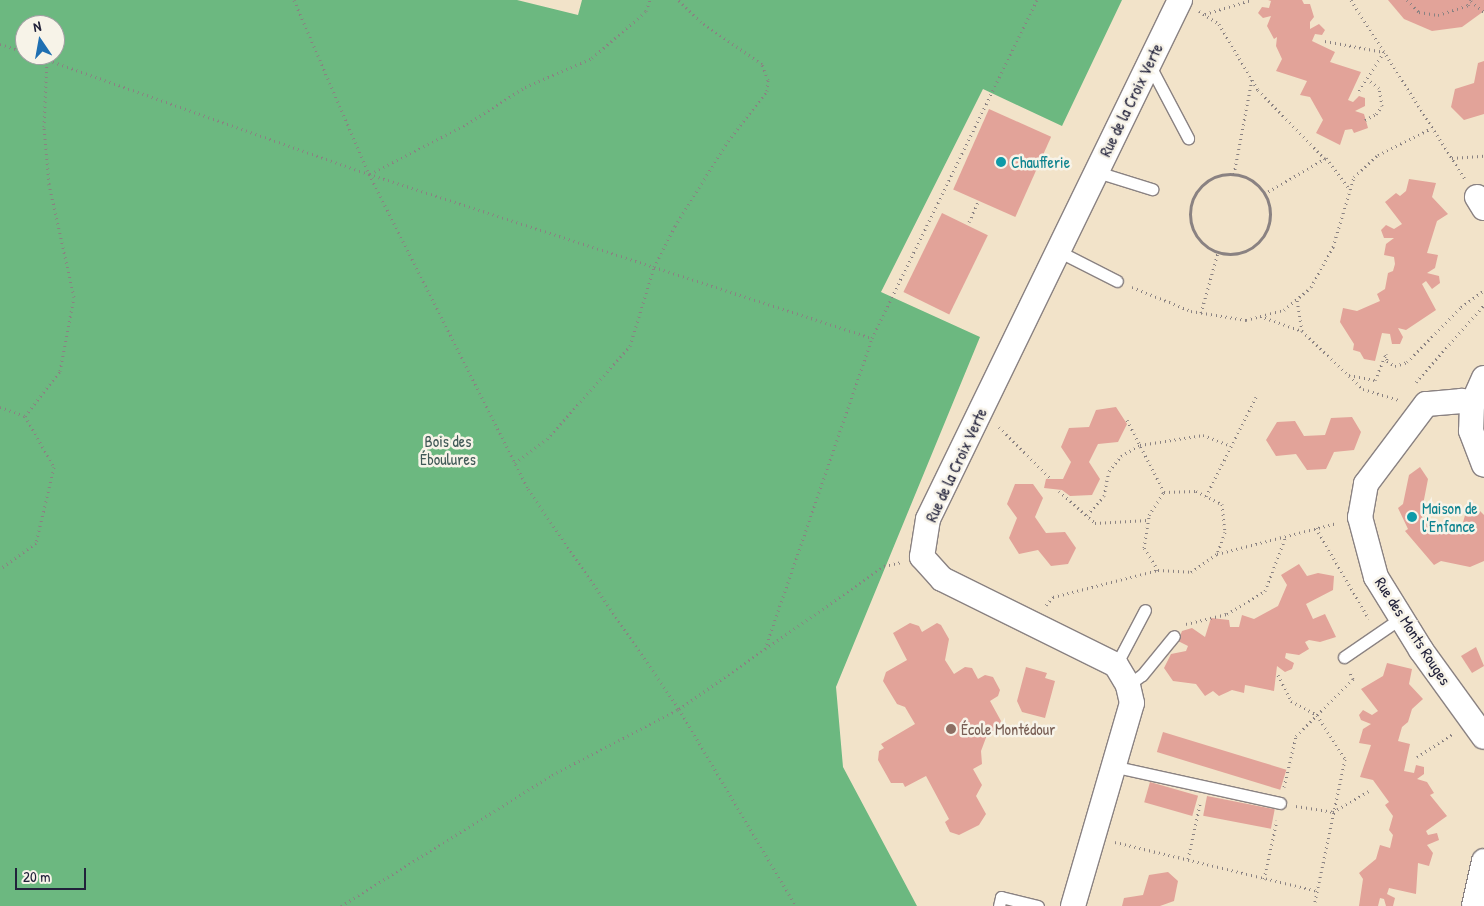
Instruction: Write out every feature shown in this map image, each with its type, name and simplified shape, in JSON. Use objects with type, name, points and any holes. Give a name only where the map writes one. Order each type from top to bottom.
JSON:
[{"type":"street","name":"Rue de la Croix Verte","points":[[922,557],[928,519],[1149,64],[1188,5]]},
{"type":"street","points":[[1484,378],[1472,405],[1471,431],[1484,464]]},
{"type":"street","name":"Rue des Monts Rouges","points":[[1472,405],[1462,401],[1426,404],[1366,484],[1360,517],[1376,577],[1479,729]]},
{"type":"street","points":[[922,557],[942,579],[1031,623],[1122,675],[1132,703],[1112,766],[1073,906]]},
{"type":"street","points":[[1474,906],[1484,861]]},
{"type":"lane","points":[[1149,64],[1188,138]]},
{"type":"lane","points":[[1097,172],[1152,189]]},
{"type":"lane","points":[[1058,251],[1118,281]]},
{"type":"lane","points":[[1145,610],[1122,675],[1142,675],[1174,636]]},
{"type":"lane","points":[[1344,657],[1402,618]]},
{"type":"lane","points":[[1112,766],[1280,803]]},
{"type":"lane","points":[[999,906],[1001,898],[1038,906]]},
{"type":"path","points":[[294,0],[369,174],[528,489],[679,709],[796,906]]},
{"type":"path","points":[[369,174],[452,133],[525,87],[592,58],[646,11],[650,0]]},
{"type":"path","points":[[515,463],[547,439],[630,346],[654,267],[706,173],[766,91],[768,80],[762,64],[701,22],[678,0]]},
{"type":"path","points":[[765,649],[872,338],[1037,0]]},
{"type":"path","points":[[1204,14],[1252,0]]},
{"type":"path","points":[[1351,0],[1480,203]]},
{"type":"path","points":[[1407,0],[1419,12],[1438,15],[1471,1],[1484,12]]},
{"type":"path","points":[[1188,5],[1219,24],[1258,90],[1325,159],[1350,190]]},
{"type":"path","points":[[1325,41],[1384,52]]},
{"type":"path","points":[[0,44],[15,49]]},
{"type":"path","points":[[1358,92],[1384,52]]},
{"type":"path","points":[[26,416],[60,371],[74,297],[49,184],[44,127],[47,65]]},
{"type":"path","points":[[64,65],[369,174],[872,338]]},
{"type":"path","points":[[1366,120],[1376,114],[1382,98],[1379,88],[1367,78]]},
{"type":"path","points":[[1234,174],[1252,79]]},
{"type":"path","points":[[1118,281],[1201,313],[1246,320],[1284,310],[1311,287],[1333,247],[1354,177],[1378,155],[1432,128]]},
{"type":"path","points":[[1452,158],[1484,156]]},
{"type":"path","points":[[1264,194],[1325,159]]},
{"type":"path","points":[[1234,174],[1256,184],[1264,194],[1269,220],[1257,244],[1238,253],[1218,252],[1206,247],[1194,232],[1190,213],[1192,200],[1209,180],[1234,174]]},
{"type":"path","points":[[968,222],[979,200]]},
{"type":"path","points":[[1201,313],[1218,252]]},
{"type":"path","points":[[1348,375],[1375,380],[1386,354],[1387,361],[1395,366],[1407,362],[1461,307],[1484,290]]},
{"type":"path","points":[[1297,299],[1302,331]]},
{"type":"path","points":[[1260,316],[1302,331],[1363,388],[1400,400]]},
{"type":"path","points":[[1206,496],[1229,445],[1256,397]]},
{"type":"path","points":[[0,407],[26,416],[54,467],[36,543],[0,569]]},
{"type":"path","points":[[981,410],[1050,478]]},
{"type":"path","points":[[1127,420],[1164,492]]},
{"type":"path","points":[[1087,515],[1104,496],[1109,471],[1121,456],[1140,445],[1203,435],[1229,445]]},
{"type":"path","points":[[1059,490],[1095,523],[1148,520]]},
{"type":"path","points":[[1164,492],[1196,491],[1222,504],[1225,532],[1217,554]]},
{"type":"path","points":[[1158,570],[1144,548],[1148,520],[1164,492]]},
{"type":"path","points":[[1031,623],[1053,597],[1158,570],[1191,572],[1217,554],[1360,517]]},
{"type":"path","points":[[1316,528],[1378,634]]},
{"type":"path","points":[[1174,636],[1180,625],[1227,614],[1265,591],[1286,536]]},
{"type":"path","points":[[341,906],[552,776],[679,709],[884,566],[922,557]]},
{"type":"path","points":[[1264,878],[1296,736],[1354,679],[1344,657]]},
{"type":"path","points":[[1278,675],[1291,701],[1317,715],[1345,759],[1314,906]]},
{"type":"path","points":[[1417,757],[1479,729]]},
{"type":"path","points":[[1188,859],[1204,786]]},
{"type":"path","points":[[1280,803],[1333,812],[1369,791]]},
{"type":"path","points":[[1093,836],[1317,890]]},
{"type":"green space","name":"Bois des Éboulures","points":[[0,0],[517,0],[578,15],[582,0],[1122,0],[1062,126],[983,89],[881,292],[980,337],[836,687],[843,767],[917,906],[0,906]]},
{"type":"building","points":[[1268,0],[1302,0],[1304,4],[1310,4],[1314,17],[1310,22],[1310,29],[1319,24],[1325,30],[1322,35],[1315,34],[1312,41],[1335,52],[1330,62],[1361,72],[1348,100],[1353,102],[1359,96],[1365,98],[1365,106],[1355,111],[1364,114],[1368,128],[1354,133],[1352,129],[1345,130],[1340,145],[1316,133],[1323,120],[1310,97],[1300,95],[1307,81],[1276,71],[1282,59],[1276,46],[1277,37],[1274,39],[1267,26],[1271,16],[1263,18],[1258,13],[1262,7],[1269,8],[1271,1]]},
{"type":"building","points":[[1388,0],[1484,0],[1484,11],[1462,27],[1432,31],[1404,19]]},
{"type":"building","points":[[1484,61],[1484,114],[1464,120],[1451,107],[1455,89],[1474,83],[1478,63]]},
{"type":"building","name":"Chaufferie","points":[[989,109],[1051,137],[1015,217],[953,189]]},
{"type":"building","points":[[1409,179],[1436,183],[1432,197],[1448,214],[1437,221],[1427,253],[1438,255],[1435,268],[1427,273],[1439,276],[1440,283],[1432,289],[1426,281],[1422,284],[1436,310],[1406,330],[1398,328],[1403,337],[1400,344],[1392,344],[1390,334],[1382,333],[1375,361],[1364,359],[1360,352],[1353,350],[1354,344],[1340,322],[1343,308],[1357,311],[1380,301],[1377,294],[1385,289],[1388,273],[1393,271],[1395,264],[1394,257],[1384,255],[1386,244],[1394,238],[1384,238],[1381,230],[1386,225],[1394,229],[1402,224],[1385,202],[1396,193],[1400,196],[1406,191]]},
{"type":"building","points":[[942,213],[988,235],[949,314],[903,292]]},
{"type":"building","points":[[1116,407],[1127,424],[1118,442],[1098,444],[1089,462],[1100,479],[1092,495],[1070,496],[1062,490],[1044,488],[1046,479],[1063,479],[1071,462],[1061,447],[1069,428],[1089,427],[1096,410]]},
{"type":"building","points":[[1352,417],[1361,432],[1354,450],[1334,452],[1326,469],[1307,470],[1296,454],[1276,456],[1266,440],[1277,422],[1295,421],[1304,436],[1325,435],[1331,418]]},
{"type":"building","name":"Maison de l'Enfance","points":[[1420,467],[1428,479],[1421,515],[1430,529],[1443,522],[1462,526],[1467,508],[1480,511],[1484,515],[1484,561],[1470,567],[1441,561],[1434,565],[1405,531],[1408,529],[1398,508],[1403,504],[1409,475]]},
{"type":"building","points":[[1015,484],[1033,484],[1043,498],[1035,517],[1046,533],[1065,532],[1076,548],[1068,564],[1051,566],[1038,550],[1019,554],[1009,538],[1017,518],[1007,504]]},
{"type":"building","points":[[1299,564],[1307,576],[1318,573],[1334,576],[1333,590],[1306,604],[1313,619],[1325,614],[1336,637],[1320,642],[1309,640],[1305,642],[1309,649],[1299,655],[1286,653],[1285,658],[1294,663],[1292,669],[1285,672],[1277,666],[1274,691],[1245,685],[1244,693],[1232,690],[1219,696],[1213,691],[1205,696],[1196,684],[1173,681],[1164,668],[1171,654],[1186,651],[1188,646],[1178,641],[1182,631],[1192,628],[1205,637],[1211,618],[1229,620],[1230,627],[1239,627],[1242,615],[1254,619],[1278,606],[1287,585],[1281,575]]},
{"type":"building","name":"École Montédour","points":[[910,623],[919,626],[922,632],[937,623],[941,625],[949,639],[945,660],[954,674],[965,667],[972,668],[978,679],[985,675],[993,677],[1000,690],[998,696],[990,701],[1001,721],[998,728],[987,735],[981,751],[982,764],[973,769],[982,785],[976,796],[986,814],[979,825],[959,835],[950,832],[945,822],[949,819],[926,776],[905,787],[903,783],[891,783],[878,760],[879,751],[884,748],[881,744],[915,724],[905,707],[897,704],[883,681],[886,672],[907,660],[893,633]]},
{"type":"building","points":[[1476,647],[1484,666],[1472,673],[1461,656]]},
{"type":"building","points":[[1387,663],[1412,669],[1409,684],[1423,699],[1412,709],[1408,722],[1402,727],[1398,741],[1410,744],[1404,771],[1414,773],[1416,765],[1424,767],[1424,774],[1417,779],[1427,782],[1434,793],[1430,795],[1447,816],[1426,831],[1428,835],[1437,833],[1439,840],[1427,845],[1433,853],[1429,866],[1418,863],[1416,894],[1389,888],[1387,894],[1395,898],[1393,906],[1386,906],[1384,899],[1380,898],[1378,906],[1359,906],[1363,879],[1359,873],[1376,859],[1380,845],[1390,848],[1393,835],[1389,830],[1393,816],[1385,805],[1389,802],[1373,780],[1360,777],[1371,745],[1359,743],[1363,729],[1371,724],[1361,720],[1359,715],[1363,710],[1372,715],[1378,711],[1361,689],[1383,676]]},
{"type":"building","points":[[1026,667],[1047,673],[1045,678],[1055,681],[1045,718],[1022,712],[1017,701]]},
{"type":"building","points":[[1163,732],[1286,770],[1280,790],[1157,752]]},
{"type":"building","points":[[1150,782],[1198,796],[1192,816],[1144,802]]},
{"type":"building","points":[[1207,796],[1275,809],[1271,829],[1203,816]]},
{"type":"building","points":[[1168,872],[1178,881],[1174,901],[1160,906],[1122,906],[1124,898],[1143,895],[1149,875]]},
{"type":"place","name":"Chaufferie","points":[[1001,162]]},
{"type":"place","name":"Maison de l'Enfance","points":[[1412,517]]},
{"type":"place","name":"École Montédour","points":[[951,729]]}]
